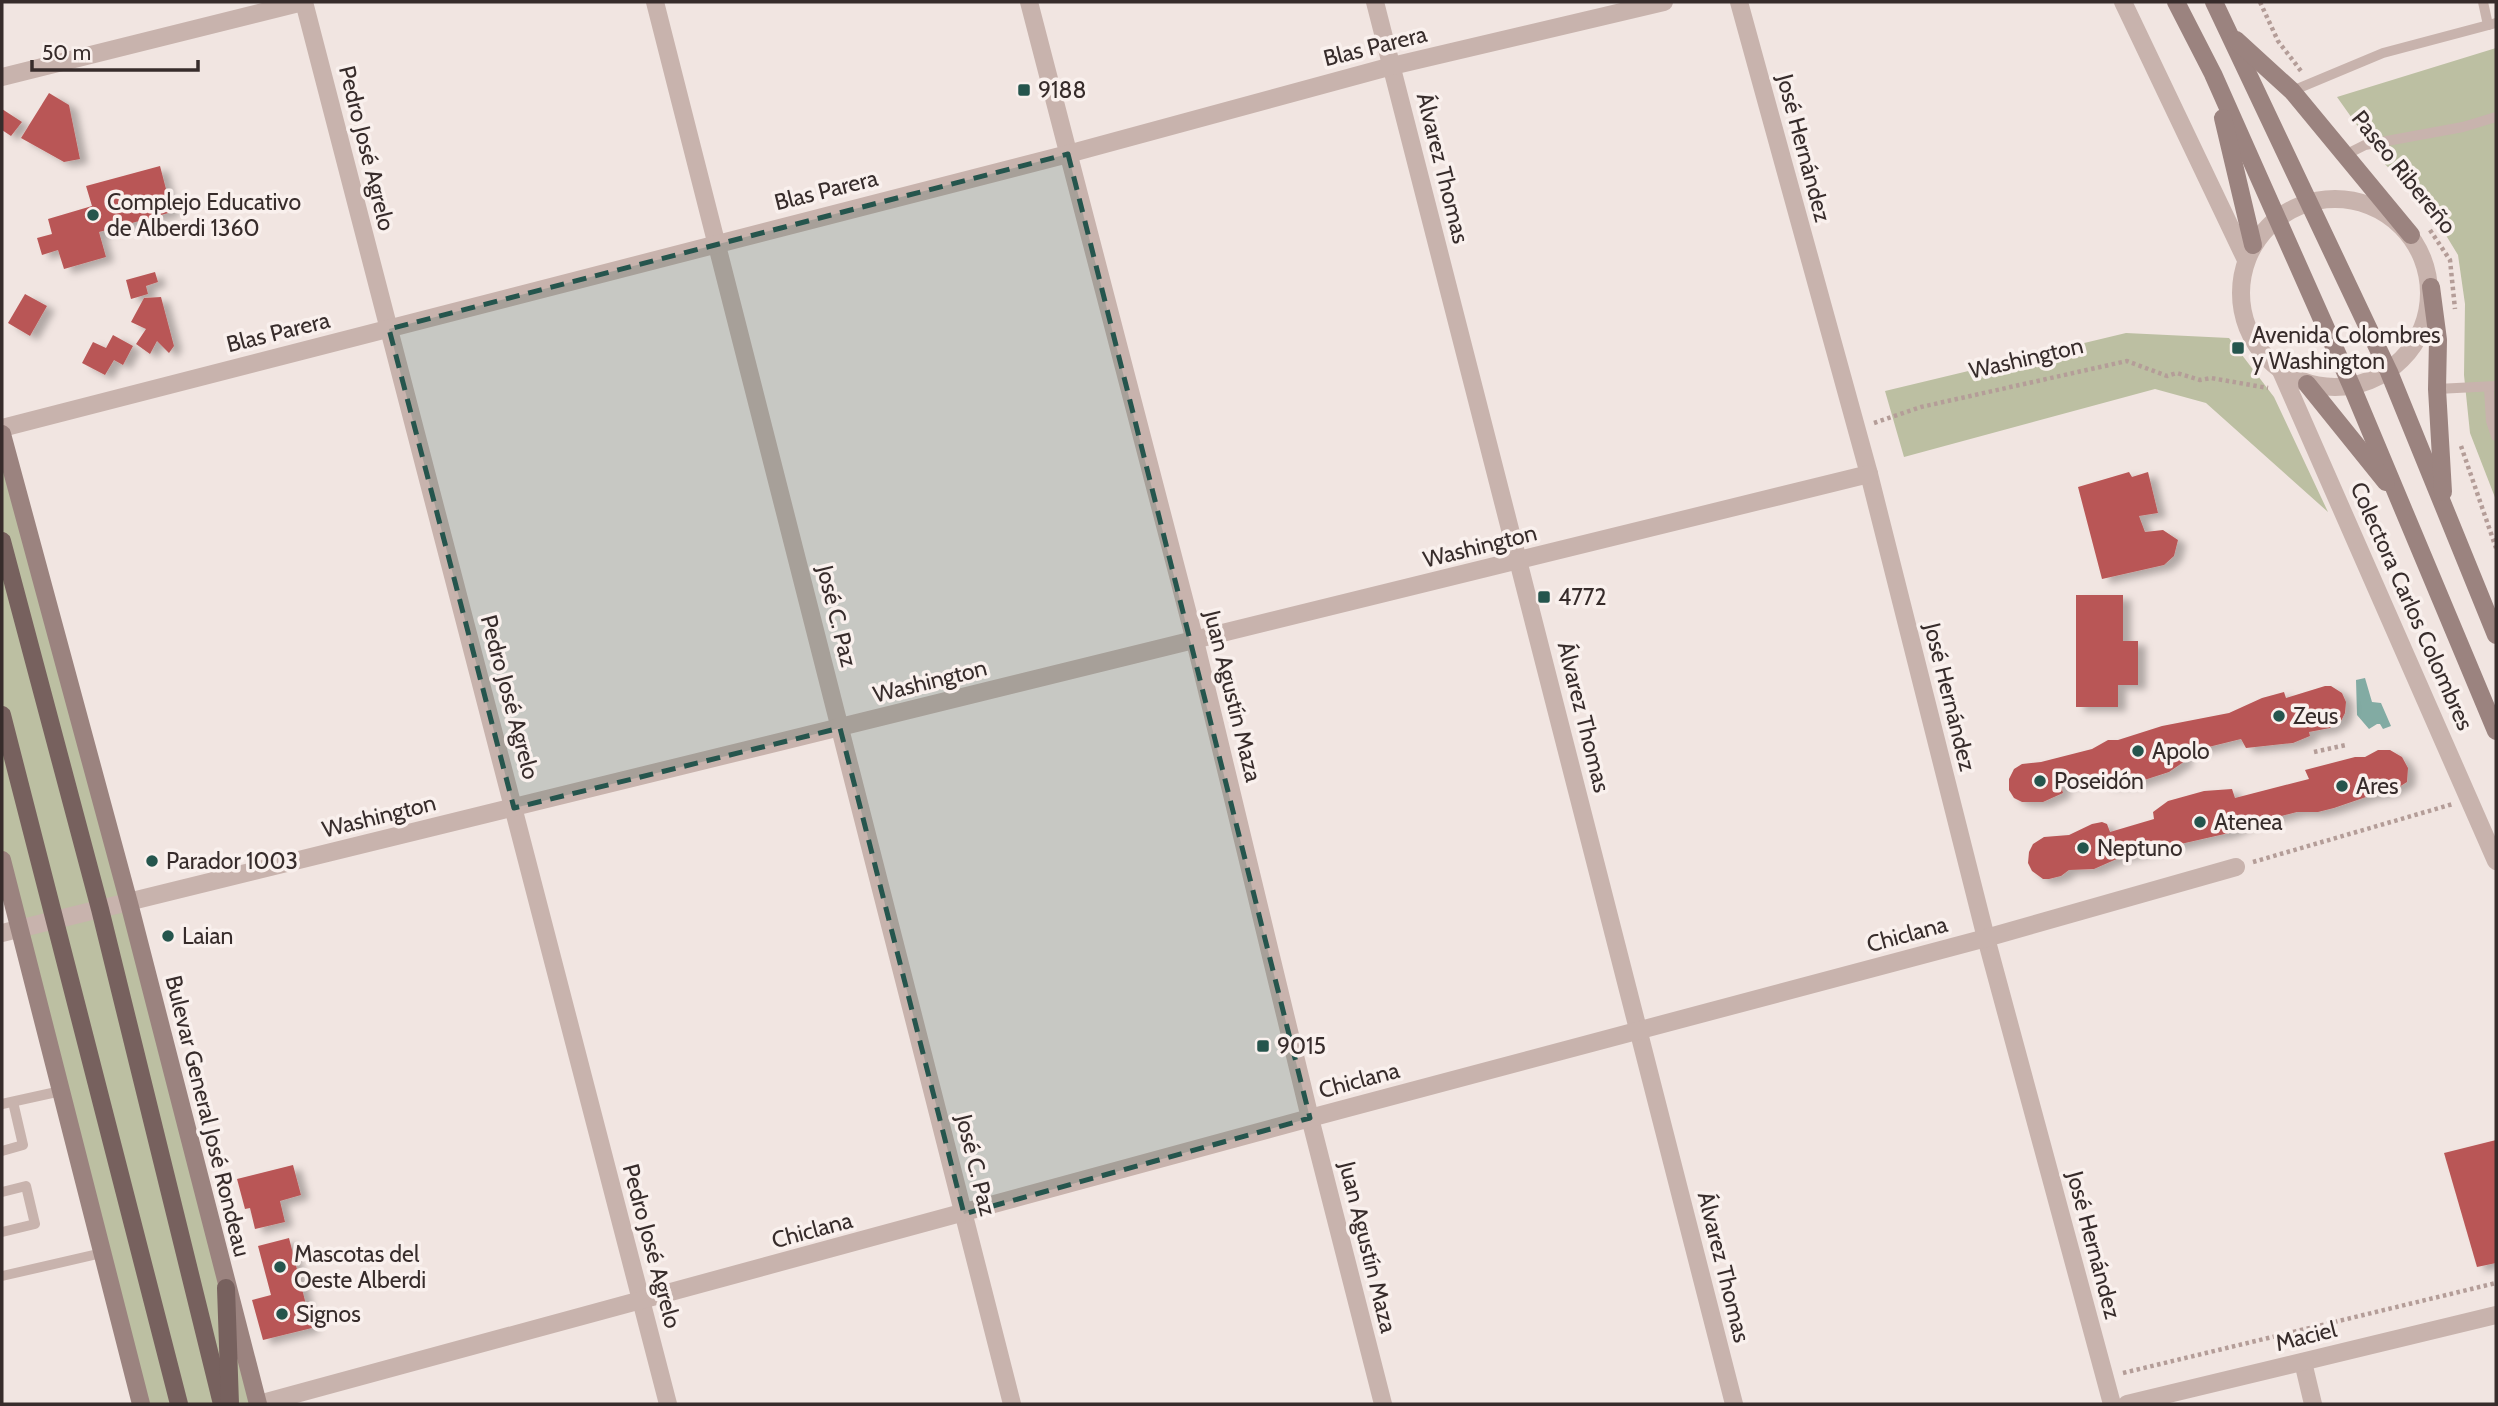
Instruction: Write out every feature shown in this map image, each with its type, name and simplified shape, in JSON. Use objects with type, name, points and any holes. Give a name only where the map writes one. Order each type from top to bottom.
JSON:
[{"type":"main road","points":[[2176,2],[2213,74],[2352,387],[2496,731]]},
{"type":"main road","points":[[2214,2],[2389,372],[2496,635]]},
{"type":"main road","points":[[2228,33],[2292,92],[2411,235]]},
{"type":"main road","points":[[2213,74],[2250,253]]},
{"type":"main road","points":[[2431,287],[2438,340],[2437,389],[2445,513]]},
{"type":"main road","points":[[2307,384],[2399,498]]},
{"type":"main road","name":"Bulevar General José Rondeau","points":[[2,434],[129,903],[258,1404]]},
{"type":"main road","points":[[2,541],[100,909],[222,1404]]},
{"type":"main road","points":[[2,715],[179,1404]]},
{"type":"main road","points":[[2,860],[141,1404]]},
{"type":"main road","points":[[226,1288],[230,1404]]},
{"type":"street","points":[[2,77],[304,2]]},
{"type":"street","name":"Pedro José Agrelo","points":[[304,2],[668,1404]]},
{"type":"street","name":"José C. Paz","points":[[655,2],[1012,1404]]},
{"type":"street","name":"Juan Agustín Maza","points":[[1029,2],[1195,641],[1382,1404]]},
{"type":"street","name":"Álvarez Thomas","points":[[1375,2],[1734,1404]]},
{"type":"street","name":"Blas Parera","points":[[2,428],[1068,154],[1392,66],[1664,2]]},
{"type":"street","name":"José Hernández","points":[[1739,2],[1869,474],[1986,938],[2112,1404]]},
{"type":"street","points":[[2123,2],[2250,253]]},
{"type":"street","points":[[2346,199],[2382,210],[2411,235],[2425,259],[2431,287],[2427,320],[2413,349],[2389,372],[2352,387],[2329,388],[2307,384],[2281,371],[2266,358],[2254,342],[2243,316],[2240,287],[2250,253],[2277,218],[2308,202],[2346,199]]},
{"type":"street","name":"Colectora Carlos Colombres","points":[[2281,371],[2496,861]]},
{"type":"street","name":"Washington","points":[[2,933],[1869,474]]},
{"type":"street","name":"Chiclana","points":[[258,1404],[1310,1118],[1986,938],[2236,867]]},
{"type":"street","name":"Maciel","points":[[2127,1404],[2496,1315]]},
{"type":"street","points":[[2303,1362],[2314,1404]]},
{"type":"lane","points":[[2292,92],[2383,53],[2492,24],[2483,2]]},
{"type":"lane","points":[[2345,155],[2365,145],[2463,127],[2496,117]]},
{"type":"lane","points":[[2437,389],[2492,387],[2491,421],[2496,436]]},
{"type":"lane","points":[[2,1104],[61,1091]]},
{"type":"lane","points":[[2,1151],[23,1145],[13,1102]]},
{"type":"lane","points":[[2,1192],[26,1186],[35,1224],[2,1233]]},
{"type":"lane","points":[[2,1276],[102,1253]]},
{"type":"path","points":[[2260,2],[2278,41],[2311,84]]},
{"type":"path","name":"Paseo Ribereño","points":[[2429,229],[2450,260],[2455,314]]},
{"type":"path","name":"Washington","points":[[1856,429],[1921,407],[2127,361],[2167,376],[2178,373],[2200,380],[2211,378],[2270,388]]},
{"type":"path","points":[[2458,436],[2496,548]]},
{"type":"path","points":[[2314,752],[2346,744]]},
{"type":"path","points":[[2236,867],[2471,799]]},
{"type":"path","points":[[2105,1377],[2496,1283]]},
{"type":"highlighted area","points":[[1068,154],[1310,1118],[964,1214],[840,728],[514,808],[389,329]]},
{"type":"green space","points":[[2496,48],[2496,500],[2470,433],[2464,375],[2465,304],[2458,255],[2433,214],[2383,162],[2337,97]]},
{"type":"green space","points":[[2126,333],[2229,338],[2274,397],[2328,512],[2206,403],[2155,389],[1904,457],[1885,391]]},
{"type":"green space","points":[[2,434],[258,1404],[141,1404],[2,860]]},
{"type":"water","points":[[2365,678],[2372,702],[2381,703],[2391,726],[2383,729],[2377,724],[2369,729],[2357,715],[2356,680]]},
{"type":"building","points":[[49,93],[69,105],[80,159],[64,162],[21,138]]},
{"type":"building","points":[[2,109],[22,122],[11,136],[2,130]]},
{"type":"building","points":[[160,166],[172,212],[99,232],[106,257],[64,269],[58,250],[42,255],[37,238],[52,234],[48,219],[92,206],[86,186]]},
{"type":"building","points":[[155,272],[158,282],[146,286],[148,294],[131,299],[126,280]]},
{"type":"building","points":[[25,294],[47,306],[30,336],[8,323]]},
{"type":"building","points":[[161,297],[174,346],[169,353],[157,341],[150,354],[136,344],[146,329],[131,322],[144,298]]},
{"type":"building","points":[[113,335],[133,346],[123,365],[114,360],[105,375],[82,363],[93,342],[106,348]]},
{"type":"building","points":[[2129,472],[2132,477],[2148,472],[2158,513],[2139,516],[2145,532],[2163,530],[2178,540],[2174,556],[2164,565],[2102,579],[2078,487]]},
{"type":"building","points":[[2076,595],[2123,595],[2123,641],[2138,641],[2138,685],[2118,685],[2118,707],[2076,707]]},
{"type":"building","points":[[2331,686],[2342,693],[2346,702],[2341,721],[2330,728],[2309,732],[2310,736],[2293,743],[2246,748],[2241,739],[2184,753],[2185,761],[2169,772],[2135,783],[2106,785],[2103,776],[2061,786],[2063,793],[2043,802],[2022,802],[2014,798],[2009,790],[2009,779],[2014,769],[2022,764],[2092,749],[2108,740],[2118,740],[2162,726],[2229,713],[2262,698],[2284,692],[2286,698]]},
{"type":"building","points":[[2378,750],[2390,750],[2402,757],[2408,768],[2407,782],[2391,792],[2318,812],[2297,812],[2246,825],[2229,833],[2119,858],[2094,869],[2069,870],[2061,876],[2049,879],[2043,879],[2032,871],[2028,863],[2033,844],[2044,837],[2069,835],[2102,822],[2107,824],[2110,832],[2154,819],[2153,812],[2168,801],[2204,791],[2232,789],[2235,798],[2309,779],[2305,770],[2355,757],[2365,757]]},
{"type":"building","points":[[2496,1140],[2496,1263],[2477,1267],[2444,1153]]},
{"type":"building","points":[[293,1165],[301,1195],[280,1201],[285,1222],[255,1229],[250,1208],[245,1209],[237,1179]]},
{"type":"building","points":[[289,1238],[312,1328],[263,1340],[252,1300],[271,1295],[258,1246]]},
{"type":"place","name":"9188","points":[[1024,90]]},
{"type":"place","name":"Complejo Educativo de Alberdi 1360","points":[[93,215]]},
{"type":"place","name":"Avenida Colombres y Washington","points":[[2238,348]]},
{"type":"place","name":"4772","points":[[1544,597]]},
{"type":"place","name":"Zeus","points":[[2279,716]]},
{"type":"place","name":"Apolo","points":[[2138,751]]},
{"type":"place","name":"Poseidón","points":[[2040,781]]},
{"type":"place","name":"Ares","points":[[2342,786]]},
{"type":"place","name":"Atenea","points":[[2200,822]]},
{"type":"place","name":"Neptuno","points":[[2083,848]]},
{"type":"place","name":"Parador 1003","points":[[152,861]]},
{"type":"place","name":"Laian","points":[[168,936]]},
{"type":"place","name":"9015","points":[[1263,1046]]},
{"type":"place","name":"Mascotas del Oeste Alberdi","points":[[280,1267]]},
{"type":"place","name":"Signos","points":[[282,1314]]}]
